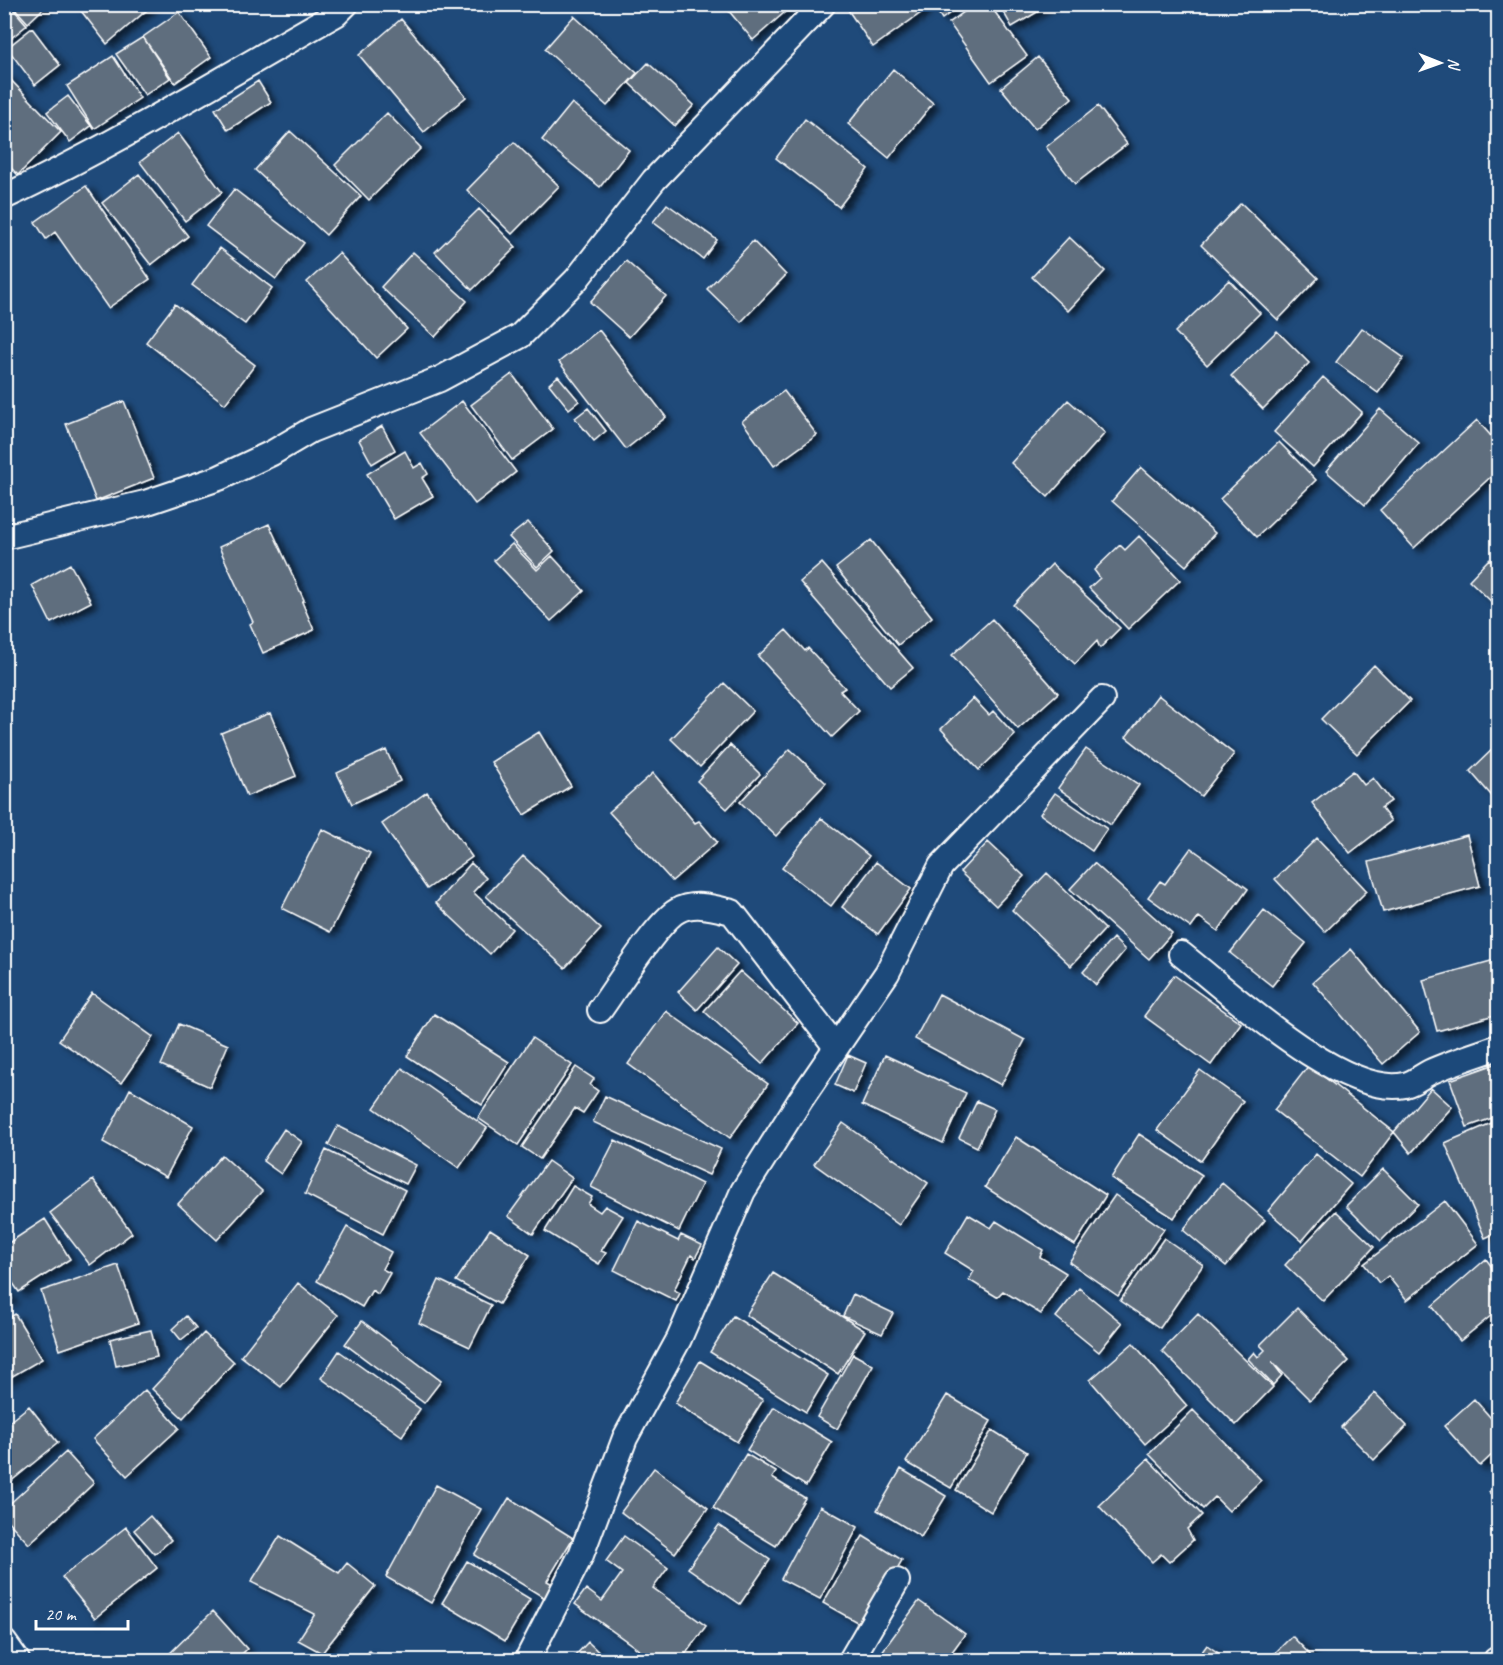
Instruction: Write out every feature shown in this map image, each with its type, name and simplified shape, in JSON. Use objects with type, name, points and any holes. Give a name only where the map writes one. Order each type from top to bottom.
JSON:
[{"type":"street","points":[[4,197],[67,167],[140,127],[336,14],[346,4]]},
{"type":"street","points":[[4,537],[145,503],[219,478],[272,453],[311,430],[440,379],[519,336],[576,280],[654,180],[823,4]]},
{"type":"street","points":[[527,1660],[581,1556],[625,1438],[679,1339],[743,1191],[887,973],[941,866],[1102,699]]},
{"type":"street","points":[[600,1010],[656,932],[678,910],[705,905],[732,912],[836,1047]]},
{"type":"street","points":[[1181,954],[1309,1054],[1346,1074],[1376,1086],[1407,1085],[1428,1073],[1498,1047]]},
{"type":"street","points":[[851,1660],[897,1581]]},
{"type":"street","points":[[4,1642],[17,1660]]},
{"type":"building","points":[[4,4],[9,4],[27,25],[4,44]]},
{"type":"building","points":[[11,4],[46,4],[47,5],[28,23]]},
{"type":"building","points":[[81,4],[154,4],[107,44],[78,7]]},
{"type":"building","points":[[723,4],[793,4],[793,5],[753,40]]},
{"type":"building","points":[[849,4],[921,4],[925,10],[873,47],[846,7]]},
{"type":"building","points":[[932,4],[962,4],[942,19]]},
{"type":"building","points":[[975,4],[989,4],[1027,56],[991,82],[949,23]]},
{"type":"building","points":[[999,4],[1051,4],[1012,27]]},
{"type":"building","points":[[179,12],[211,57],[175,83],[143,37]]},
{"type":"building","points":[[574,16],[637,73],[607,106],[545,49]]},
{"type":"building","points":[[401,19],[466,97],[424,132],[359,55]]},
{"type":"building","points":[[32,28],[60,65],[35,85],[7,48]]},
{"type":"building","points":[[143,37],[170,78],[145,95],[116,54]]},
{"type":"building","points":[[113,56],[140,98],[94,129],[67,86]]},
{"type":"building","points":[[1038,57],[1072,98],[1035,129],[1001,88]]},
{"type":"building","points":[[648,63],[694,105],[675,126],[629,83]]},
{"type":"building","points":[[893,69],[933,103],[889,158],[848,124]]},
{"type":"building","points":[[4,73],[61,132],[18,175],[4,161]]},
{"type":"building","points":[[258,81],[271,102],[228,130],[215,109]]},
{"type":"building","points":[[68,96],[91,126],[70,142],[47,112]]},
{"type":"building","points":[[572,103],[629,150],[600,187],[542,140]]},
{"type":"building","points":[[1098,106],[1127,144],[1075,184],[1046,147]]},
{"type":"building","points":[[387,113],[421,148],[369,200],[335,165]]},
{"type":"building","points":[[805,119],[868,169],[839,207],[776,158]]},
{"type":"building","points":[[290,131],[361,196],[326,235],[255,170]]},
{"type":"building","points":[[178,133],[222,192],[185,221],[140,162]]},
{"type":"building","points":[[514,142],[559,186],[512,234],[467,190]]},
{"type":"building","points":[[139,174],[188,236],[151,265],[102,203]]},
{"type":"building","points":[[86,186],[150,279],[108,308],[55,232],[46,239],[35,222]]},
{"type":"building","points":[[234,189],[304,243],[276,279],[206,226]]},
{"type":"building","points":[[1241,203],[1318,278],[1278,320],[1201,245]]},
{"type":"building","points":[[667,204],[717,240],[703,259],[653,222]]},
{"type":"building","points":[[479,209],[516,247],[472,290],[435,252]]},
{"type":"building","points":[[1069,237],[1105,271],[1068,311],[1032,277]]},
{"type":"building","points":[[753,241],[786,275],[741,322],[707,289]]},
{"type":"building","points":[[220,248],[272,288],[245,324],[192,285]]},
{"type":"building","points":[[413,252],[467,301],[435,337],[381,287]]},
{"type":"building","points":[[339,253],[407,329],[376,358],[307,282]]},
{"type":"building","points":[[626,261],[666,296],[629,337],[590,302]]},
{"type":"building","points":[[1229,280],[1260,313],[1207,365],[1175,332]]},
{"type":"building","points":[[175,304],[255,365],[225,404],[146,342]]},
{"type":"building","points":[[1362,328],[1404,358],[1378,393],[1336,362]]},
{"type":"building","points":[[599,330],[666,417],[626,449],[559,362]]},
{"type":"building","points":[[1277,331],[1309,363],[1263,409],[1231,376]]},
{"type":"building","points":[[512,374],[553,429],[512,460],[471,405]]},
{"type":"building","points":[[558,376],[579,401],[569,409],[549,384]]},
{"type":"building","points":[[1323,377],[1362,412],[1313,467],[1274,432]]},
{"type":"building","points":[[784,391],[817,435],[774,466],[742,421]]},
{"type":"building","points":[[1068,400],[1105,433],[1048,497],[1011,463]]},
{"type":"building","points":[[124,401],[154,478],[96,501],[66,424]]},
{"type":"building","points":[[462,401],[516,472],[475,504],[420,433]]},
{"type":"building","points":[[588,408],[606,431],[594,441],[575,418]]},
{"type":"building","points":[[1380,409],[1419,443],[1365,505],[1326,471]]},
{"type":"building","points":[[1477,420],[1498,444],[1498,470],[1414,548],[1380,510]]},
{"type":"building","points":[[382,426],[395,450],[372,464],[359,440]]},
{"type":"building","points":[[1279,442],[1316,480],[1257,537],[1220,499]]},
{"type":"building","points":[[405,451],[414,468],[422,463],[428,474],[422,478],[433,496],[394,519],[367,474]]},
{"type":"building","points":[[1141,467],[1215,533],[1186,566],[1112,501]]},
{"type":"building","points":[[528,522],[554,551],[537,567],[509,537]]},
{"type":"building","points":[[269,524],[304,600],[302,602],[314,630],[263,653],[250,624],[253,622],[219,547]]},
{"type":"building","points":[[1139,536],[1180,580],[1128,629],[1089,588],[1100,578],[1094,570],[1120,545],[1125,550]]},
{"type":"building","points":[[871,540],[932,617],[898,645],[836,568]]},
{"type":"building","points":[[512,544],[537,570],[552,556],[584,591],[551,621],[494,560]]},
{"type":"building","points":[[1489,559],[1498,567],[1498,608],[1469,580]]},
{"type":"building","points":[[822,563],[913,668],[890,687],[800,582]]},
{"type":"building","points":[[70,564],[91,602],[51,623],[32,585]]},
{"type":"building","points":[[1052,564],[1120,628],[1100,648],[1097,641],[1075,664],[1013,605]]},
{"type":"building","points":[[992,619],[1058,693],[1018,729],[952,655]]},
{"type":"building","points":[[786,630],[805,651],[808,648],[845,688],[840,691],[859,711],[832,737],[758,656]]},
{"type":"building","points":[[1374,665],[1410,701],[1357,754],[1321,719]]},
{"type":"building","points":[[724,683],[753,711],[700,767],[671,739]]},
{"type":"building","points":[[1158,695],[1234,754],[1201,796],[1126,737]]},
{"type":"building","points":[[973,698],[989,715],[993,711],[1015,735],[979,770],[941,729]]},
{"type":"building","points":[[270,713],[296,776],[247,796],[221,733]]},
{"type":"building","points":[[539,732],[571,786],[524,815],[491,762]]},
{"type":"building","points":[[1498,744],[1498,803],[1470,771]]},
{"type":"building","points":[[730,745],[760,774],[727,809],[697,781]]},
{"type":"building","points":[[790,749],[826,783],[776,836],[740,802]]},
{"type":"building","points":[[1086,749],[1139,785],[1111,825],[1058,788]]},
{"type":"building","points":[[386,750],[400,781],[352,804],[337,773]]},
{"type":"building","points":[[1353,771],[1364,785],[1373,778],[1391,801],[1381,808],[1391,821],[1350,853],[1312,803]]},
{"type":"building","points":[[653,773],[695,823],[699,821],[717,842],[672,881],[609,812]]},
{"type":"building","points":[[427,792],[472,857],[427,889],[382,824]]},
{"type":"building","points":[[1055,793],[1107,829],[1092,851],[1040,814]]},
{"type":"building","points":[[821,818],[869,856],[831,906],[782,868]]},
{"type":"building","points":[[322,829],[370,853],[330,932],[282,908]]},
{"type":"building","points":[[1467,835],[1480,886],[1383,912],[1369,862]]},
{"type":"building","points":[[1317,838],[1367,891],[1325,932],[1275,879]]},
{"type":"building","points":[[988,842],[1024,876],[996,906],[960,872]]},
{"type":"building","points":[[1191,848],[1248,889],[1218,931],[1199,917],[1191,928],[1148,897],[1160,881],[1165,884]]},
{"type":"building","points":[[523,856],[601,929],[565,968],[486,896]]},
{"type":"building","points":[[876,862],[911,889],[878,934],[842,907]]},
{"type":"building","points":[[471,863],[486,878],[473,892],[512,929],[490,954],[436,903]]},
{"type":"building","points":[[1094,863],[1172,933],[1149,959],[1070,889]]},
{"type":"building","points":[[1047,873],[1105,929],[1071,966],[1012,910]]},
{"type":"building","points":[[1264,910],[1306,943],[1272,986],[1230,953]]},
{"type":"building","points":[[1113,938],[1125,950],[1096,985],[1083,972]]},
{"type":"building","points":[[718,947],[737,965],[697,1010],[678,992]]},
{"type":"building","points":[[1351,949],[1420,1032],[1383,1064],[1313,982]]},
{"type":"building","points":[[1498,959],[1498,1014],[1437,1031],[1423,980]]},
{"type":"building","points":[[740,971],[798,1023],[762,1064],[704,1011]]},
{"type":"building","points":[[1174,975],[1241,1023],[1211,1065],[1144,1016]]},
{"type":"building","points":[[92,993],[153,1037],[121,1083],[59,1040]]},
{"type":"building","points":[[939,994],[1025,1040],[1001,1085],[915,1039]]},
{"type":"building","points":[[666,1011],[768,1084],[730,1138],[628,1064]]},
{"type":"building","points":[[434,1014],[509,1062],[482,1105],[407,1056]]},
{"type":"building","points":[[179,1024],[228,1045],[210,1087],[161,1065]]},
{"type":"building","points":[[532,1038],[572,1065],[518,1145],[478,1118]]},
{"type":"building","points":[[848,1055],[866,1063],[853,1093],[835,1085]]},
{"type":"building","points":[[885,1055],[966,1093],[943,1143],[862,1105]]},
{"type":"building","points":[[1498,1063],[1498,1116],[1467,1127],[1450,1080]]},
{"type":"building","points":[[1309,1065],[1394,1132],[1360,1177],[1274,1110]]},
{"type":"building","points":[[576,1067],[594,1079],[590,1085],[598,1091],[583,1113],[575,1108],[540,1159],[522,1147]]},
{"type":"building","points":[[402,1068],[487,1128],[459,1168],[374,1108]]},
{"type":"building","points":[[1200,1070],[1243,1101],[1201,1161],[1157,1130]]},
{"type":"building","points":[[1431,1088],[1452,1107],[1411,1153],[1394,1132]]},
{"type":"building","points":[[130,1089],[193,1126],[166,1177],[103,1142]]},
{"type":"building","points":[[605,1096],[721,1149],[709,1175],[593,1122]]},
{"type":"building","points":[[977,1101],[995,1109],[977,1147],[959,1138]]},
{"type":"building","points":[[1494,1122],[1498,1134],[1498,1232],[1485,1238],[1445,1143]]},
{"type":"building","points":[[843,1123],[928,1183],[899,1225],[814,1164]]},
{"type":"building","points":[[338,1126],[416,1165],[406,1184],[328,1145]]},
{"type":"building","points":[[284,1129],[302,1142],[281,1174],[263,1161]]},
{"type":"building","points":[[1139,1134],[1202,1175],[1174,1218],[1111,1178]]},
{"type":"building","points":[[1016,1137],[1106,1195],[1075,1245],[985,1187]]},
{"type":"building","points":[[615,1140],[702,1184],[679,1231],[591,1187]]},
{"type":"building","points":[[326,1150],[405,1190],[383,1234],[305,1194]]},
{"type":"building","points":[[1316,1154],[1351,1184],[1302,1241],[1268,1211]]},
{"type":"building","points":[[222,1155],[262,1191],[217,1240],[178,1204]]},
{"type":"building","points":[[548,1161],[572,1178],[533,1234],[508,1216]]},
{"type":"building","points":[[1383,1169],[1418,1204],[1381,1241],[1346,1206]]},
{"type":"building","points":[[93,1180],[132,1233],[90,1265],[50,1213]]},
{"type":"building","points":[[1222,1183],[1265,1220],[1226,1266],[1183,1230]]},
{"type":"building","points":[[573,1186],[592,1197],[588,1204],[600,1212],[605,1206],[623,1216],[601,1251],[606,1253],[599,1264],[545,1231]]},
{"type":"building","points":[[1115,1195],[1164,1229],[1118,1296],[1069,1262]]},
{"type":"building","points":[[1445,1201],[1478,1244],[1407,1300],[1388,1276],[1379,1283],[1364,1264]]},
{"type":"building","points":[[1336,1211],[1374,1247],[1323,1301],[1285,1265]]},
{"type":"building","points":[[968,1214],[991,1228],[996,1221],[1043,1250],[1040,1257],[1066,1273],[1041,1314],[1003,1291],[997,1297],[969,1280],[974,1271],[945,1253]]},
{"type":"building","points":[[45,1219],[70,1259],[19,1292],[4,1270],[4,1246]]},
{"type":"building","points":[[638,1221],[678,1241],[681,1235],[702,1245],[695,1258],[691,1255],[674,1290],[680,1293],[676,1301],[614,1270]]},
{"type":"building","points":[[347,1227],[391,1252],[382,1269],[390,1273],[378,1294],[372,1290],[362,1307],[317,1281]]},
{"type":"building","points":[[490,1229],[530,1255],[499,1304],[456,1281]]},
{"type":"building","points":[[1164,1238],[1203,1265],[1160,1328],[1120,1301]]},
{"type":"building","points":[[1486,1259],[1498,1275],[1498,1310],[1460,1341],[1432,1306]]},
{"type":"building","points":[[118,1265],[138,1323],[60,1350],[41,1291]]},
{"type":"building","points":[[773,1273],[865,1331],[838,1374],[746,1315]]},
{"type":"building","points":[[439,1280],[491,1305],[470,1347],[419,1323]]},
{"type":"building","points":[[298,1283],[338,1315],[281,1387],[241,1356]]},
{"type":"building","points":[[4,1287],[12,1299],[4,1303]]},
{"type":"building","points":[[1079,1288],[1122,1323],[1099,1352],[1056,1317]]},
{"type":"building","points":[[853,1294],[893,1313],[882,1334],[843,1316]]},
{"type":"building","points":[[1297,1308],[1349,1361],[1310,1400],[1272,1362],[1282,1375],[1273,1385],[1248,1359],[1254,1352],[1258,1357],[1265,1350],[1260,1345]]},
{"type":"building","points":[[15,1314],[42,1359],[4,1381],[4,1321]]},
{"type":"building","points":[[1198,1314],[1273,1387],[1236,1425],[1162,1351]]},
{"type":"building","points":[[186,1316],[196,1328],[181,1340],[172,1329]]},
{"type":"building","points":[[733,1316],[828,1375],[806,1412],[710,1352]]},
{"type":"building","points":[[362,1321],[441,1381],[424,1403],[345,1344]]},
{"type":"building","points":[[151,1330],[157,1357],[116,1366],[110,1339]]},
{"type":"building","points":[[204,1333],[234,1362],[183,1418],[152,1389]]},
{"type":"building","points":[[1133,1343],[1187,1406],[1145,1444],[1090,1380]]},
{"type":"building","points":[[339,1351],[420,1409],[402,1436],[321,1378]]},
{"type":"building","points":[[853,1354],[873,1365],[837,1429],[817,1417]]},
{"type":"building","points":[[700,1361],[763,1400],[737,1442],[675,1403]]},
{"type":"building","points":[[145,1390],[179,1428],[127,1476],[93,1439]]},
{"type":"building","points":[[1375,1393],[1407,1426],[1374,1460],[1341,1427]]},
{"type":"building","points":[[947,1395],[991,1421],[951,1488],[906,1462]]},
{"type":"building","points":[[1474,1399],[1498,1426],[1498,1449],[1480,1466],[1444,1426]]},
{"type":"building","points":[[29,1406],[58,1443],[4,1487],[4,1426]]},
{"type":"building","points":[[774,1407],[832,1442],[806,1486],[747,1450]]},
{"type":"building","points":[[1193,1410],[1261,1480],[1229,1511],[1215,1497],[1203,1509],[1149,1454]]},
{"type":"building","points":[[992,1430],[1027,1452],[991,1512],[956,1490]]},
{"type":"building","points":[[66,1452],[94,1483],[29,1544],[4,1517],[4,1509]]},
{"type":"building","points":[[746,1454],[776,1472],[772,1478],[805,1498],[776,1546],[713,1508]]},
{"type":"building","points":[[1148,1459],[1202,1515],[1187,1529],[1193,1540],[1169,1562],[1161,1554],[1152,1562],[1099,1506]]},
{"type":"building","points":[[654,1468],[708,1508],[675,1553],[621,1512]]},
{"type":"building","points":[[901,1469],[946,1496],[921,1537],[877,1510]]},
{"type":"building","points":[[436,1485],[481,1509],[431,1603],[386,1577]]},
{"type":"building","points":[[1498,1485],[1498,1505],[1489,1492]]},
{"type":"building","points":[[509,1498],[573,1538],[547,1581],[556,1586],[548,1600],[474,1555]]},
{"type":"building","points":[[820,1506],[858,1527],[820,1599],[781,1579]]},
{"type":"building","points":[[150,1516],[171,1540],[155,1554],[134,1530]]},
{"type":"building","points":[[719,1525],[770,1560],[740,1604],[688,1568]]},
{"type":"building","points":[[126,1527],[157,1568],[95,1618],[62,1577]]},
{"type":"building","points":[[280,1536],[339,1573],[347,1563],[375,1586],[322,1653],[298,1640],[315,1614],[251,1582]]},
{"type":"building","points":[[624,1536],[668,1568],[653,1588],[706,1626],[681,1660],[653,1660],[575,1604],[586,1589],[602,1601],[622,1573],[606,1561]]},
{"type":"building","points":[[863,1536],[902,1560],[864,1626],[823,1603]]},
{"type":"building","points":[[467,1561],[530,1599],[505,1641],[442,1603]]},
{"type":"building","points":[[919,1601],[965,1634],[946,1660],[876,1660]]},
{"type":"building","points":[[213,1611],[247,1649],[236,1660],[163,1660]]},
{"type":"building","points":[[1292,1636],[1315,1660],[1268,1660]]},
{"type":"building","points":[[588,1642],[607,1660],[571,1660]]},
{"type":"building","points":[[1207,1645],[1228,1660],[1196,1660]]},
{"type":"building","points":[[369,1651],[387,1660],[364,1660]]}]
